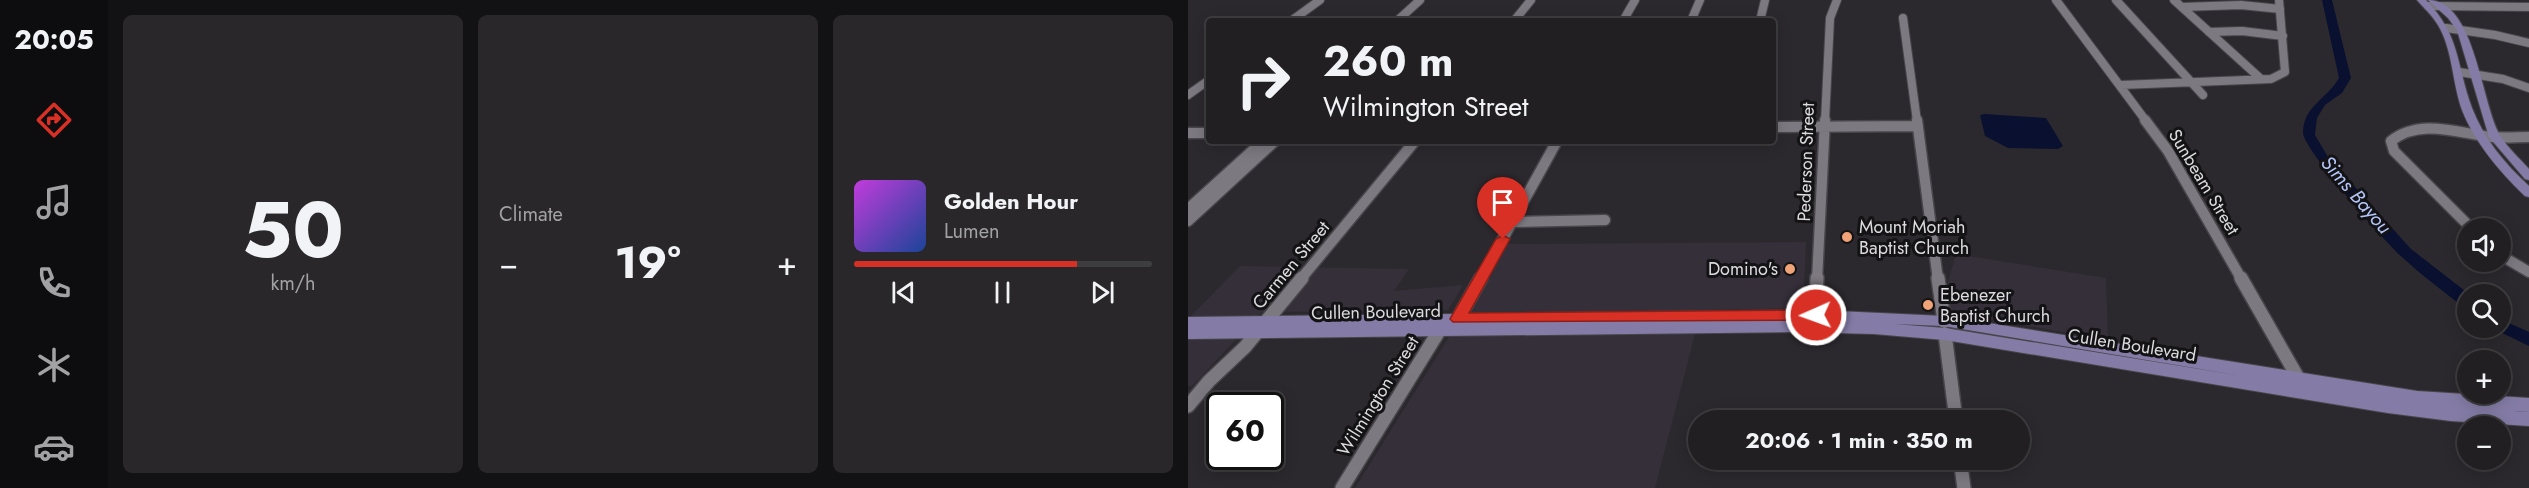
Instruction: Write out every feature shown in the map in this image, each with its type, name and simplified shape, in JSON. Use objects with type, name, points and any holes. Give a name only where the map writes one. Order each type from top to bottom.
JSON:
[{"type":"main road","points":[[2431,3],[2446,28],[2467,106],[2480,135],[2503,167],[2529,193]]},
{"type":"main road","points":[[2431,3],[2461,30],[2495,137],[2529,176]]},
{"type":"main road","name":"Cullen Boulevard","points":[[1188,333],[1262,327],[1458,319],[1587,323],[1816,321],[1945,328],[2086,345],[2189,368]]},
{"type":"main road","name":"Cullen Boulevard","points":[[1188,322],[1262,327],[1439,331],[1587,323]]},
{"type":"main road","name":"Cullen Boulevard","points":[[1945,328],[2031,348],[2189,368],[2451,414],[2529,419]]},
{"type":"main road","points":[[2031,348],[2043,344],[2083,350],[2086,345]]},
{"type":"main road","name":"Cullen Boulevard","points":[[2304,387],[2417,398],[2529,405]]},
{"type":"street","points":[[1295,18],[1320,0]]},
{"type":"street","points":[[1516,18],[1531,0]]},
{"type":"street","points":[[1625,18],[1635,0]]},
{"type":"street","points":[[1692,18],[1700,0]]},
{"type":"street","points":[[1761,18],[1765,0]]},
{"type":"street","name":"Pederson Street","points":[[1816,321],[1830,18],[1837,0]]},
{"type":"street","name":"Sunbeam Street","points":[[2056,0],[2168,151],[2304,387]]},
{"type":"street","points":[[2116,0],[2203,95]]},
{"type":"street","points":[[2174,0],[2261,79]]},
{"type":"street","points":[[2121,85],[2271,79],[2285,72],[2279,0]]},
{"type":"street","points":[[2520,0],[2529,6]]},
{"type":"street","points":[[1401,18],[1424,1]]},
{"type":"street","points":[[1410,18],[1424,1]]},
{"type":"street","points":[[2431,3],[2529,6]]},
{"type":"street","points":[[2182,7],[2241,5],[2280,9]]},
{"type":"street","points":[[1903,18],[1955,410]]},
{"type":"street","points":[[2446,28],[2529,43]]},
{"type":"street","points":[[2209,32],[2242,31],[2283,36]]},
{"type":"street","points":[[2459,72],[2503,79],[2529,88]]},
{"type":"street","points":[[1188,96],[1206,82]]},
{"type":"street","points":[[1776,127],[1918,126]]},
{"type":"street","points":[[2461,218],[2394,151],[2391,141],[2397,134],[2415,129],[2437,129],[2495,137],[2529,137]]},
{"type":"street","points":[[1188,133],[1206,133]]},
{"type":"street","points":[[1188,209],[1260,144]]},
{"type":"street","points":[[1188,221],[1272,144]]},
{"type":"street","name":"Carmen Street","points":[[1188,406],[1262,327],[1412,144]]},
{"type":"street","name":"Wilmington Street","points":[[1342,488],[1439,331],[1458,319],[1555,144]]},
{"type":"street","points":[[1513,222],[1605,220]]},
{"type":"street","points":[[2511,261],[2529,272]]},
{"type":"street","points":[[1962,470],[1964,488]]},
{"type":"shaded area","points":[[1806,242],[1803,308],[1706,310],[1695,334],[1655,488],[1355,488],[1507,244]]},
{"type":"shaded area","points":[[1956,254],[2106,278],[2108,340],[1949,312],[1947,285]]},
{"type":"shaded area","points":[[1240,266],[1409,269],[1394,291],[1463,285],[1448,310],[1262,312],[1192,386],[1188,386],[1188,319]]},
{"type":"water","points":[[1980,115],[2046,118],[2063,146],[2058,149],[2008,148],[1985,136]]},
{"type":"waterway","name":"Sims Bayou","points":[[2327,0],[2345,78],[2338,91],[2321,103],[2311,118],[2309,135],[2323,159],[2406,253],[2457,293]]},
{"type":"waterway","name":"Sims Bayou","points":[[2511,331],[2529,340]]},
{"type":"place","name":"Mount Moriah Baptist Church","points":[[1847,237]]},
{"type":"place","name":"Domino's","points":[[1790,269]]},
{"type":"place","name":"Ebenezer Baptist Church","points":[[1928,305]]},
{"type":"route","points":[[1503,239],[1458,319],[1816,315]]}]
